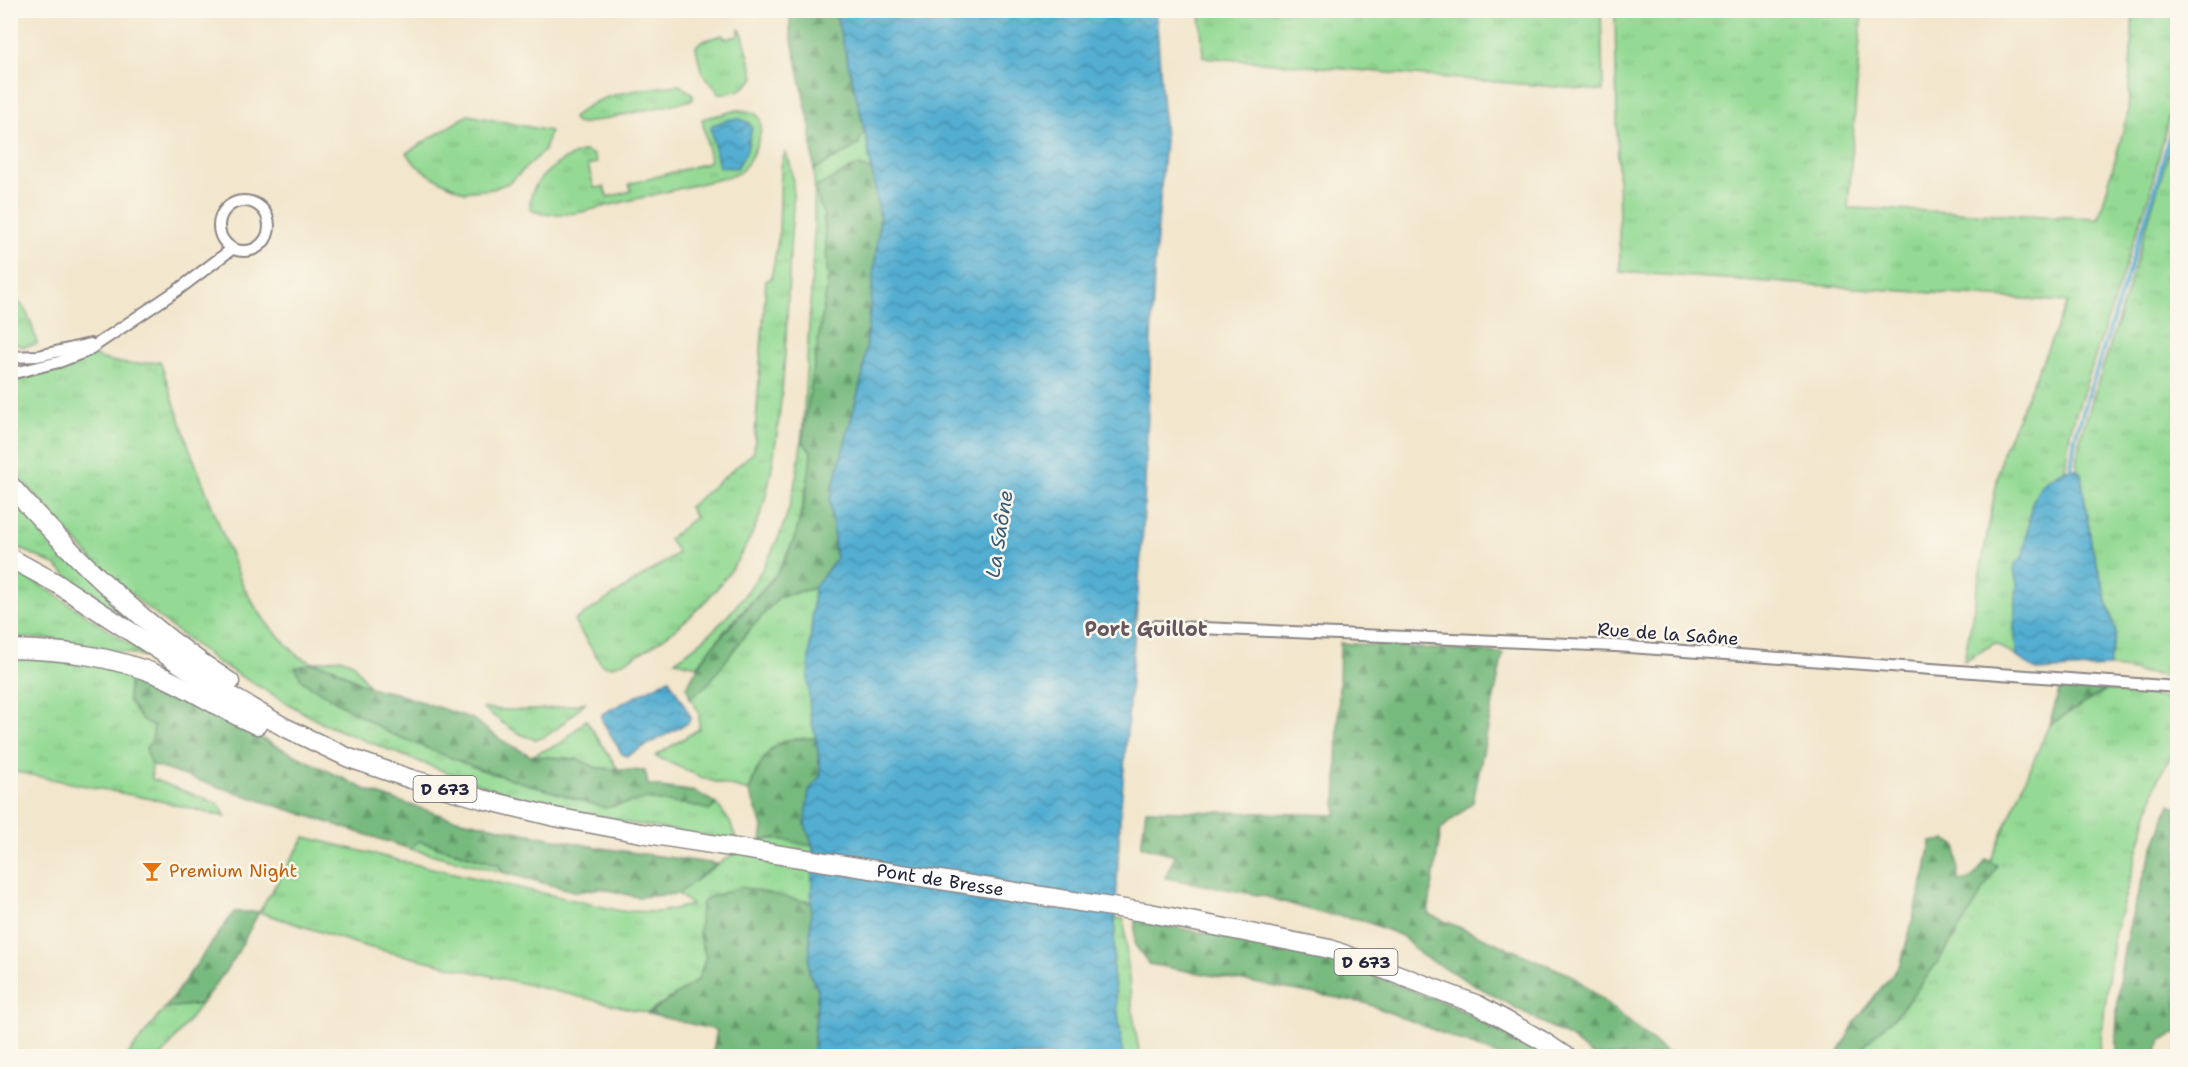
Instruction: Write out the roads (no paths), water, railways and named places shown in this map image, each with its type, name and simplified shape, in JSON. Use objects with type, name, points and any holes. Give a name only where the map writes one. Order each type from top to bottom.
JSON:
[{"type":"main road","points":[[10,485],[107,587],[192,656],[273,708],[389,765],[411,779]]},
{"type":"main road","name":"D 673","points":[[10,558],[56,583],[246,706],[284,727],[349,758],[411,779]]},
{"type":"main road","points":[[10,649],[85,654],[123,663],[164,678],[252,723],[349,758]]},
{"type":"main road","name":"Pont de Bresse","points":[[411,779],[555,817],[1150,913],[1330,949],[1478,1005],[1565,1056]]},
{"type":"street","points":[[10,374],[74,357],[87,351],[232,249],[245,252],[258,248],[267,238],[270,225],[266,212],[256,203],[242,200],[230,204],[221,214],[218,227],[222,240],[232,249]]},
{"type":"street","points":[[10,357],[38,356],[102,341]]},
{"type":"street","name":"Rue de la Saône","points":[[1155,626],[1616,646],[2178,687]]},
{"type":"water","name":"La Saône","points":[[835,11],[1156,11],[1165,140],[1154,273],[1143,529],[1120,819],[1113,972],[1123,1056],[813,1056],[818,989],[809,973],[813,846],[805,824],[809,791],[821,775],[816,738],[810,716],[808,675],[814,588],[836,559],[830,500],[863,374],[880,218],[865,131]]},
{"type":"water","points":[[731,119],[748,122],[752,128],[746,153],[737,168],[719,167],[711,130],[712,125]]},
{"type":"water","points":[[2065,469],[2077,469],[2081,474],[2091,543],[2116,634],[2108,667],[2037,671],[2017,657],[2014,629],[2017,584],[2014,569],[2015,564],[2023,557],[2032,503],[2042,483]]},
{"type":"water","points":[[669,679],[691,717],[688,723],[627,756],[622,754],[602,720],[602,714]]},
{"type":"waterway","points":[[2071,469],[2075,437],[2156,187],[2178,103]]},
{"type":"place","name":"Premium Night","points":[[152,871]]},
{"type":"district","name":"Port Guillot","points":[[1146,629]]}]
